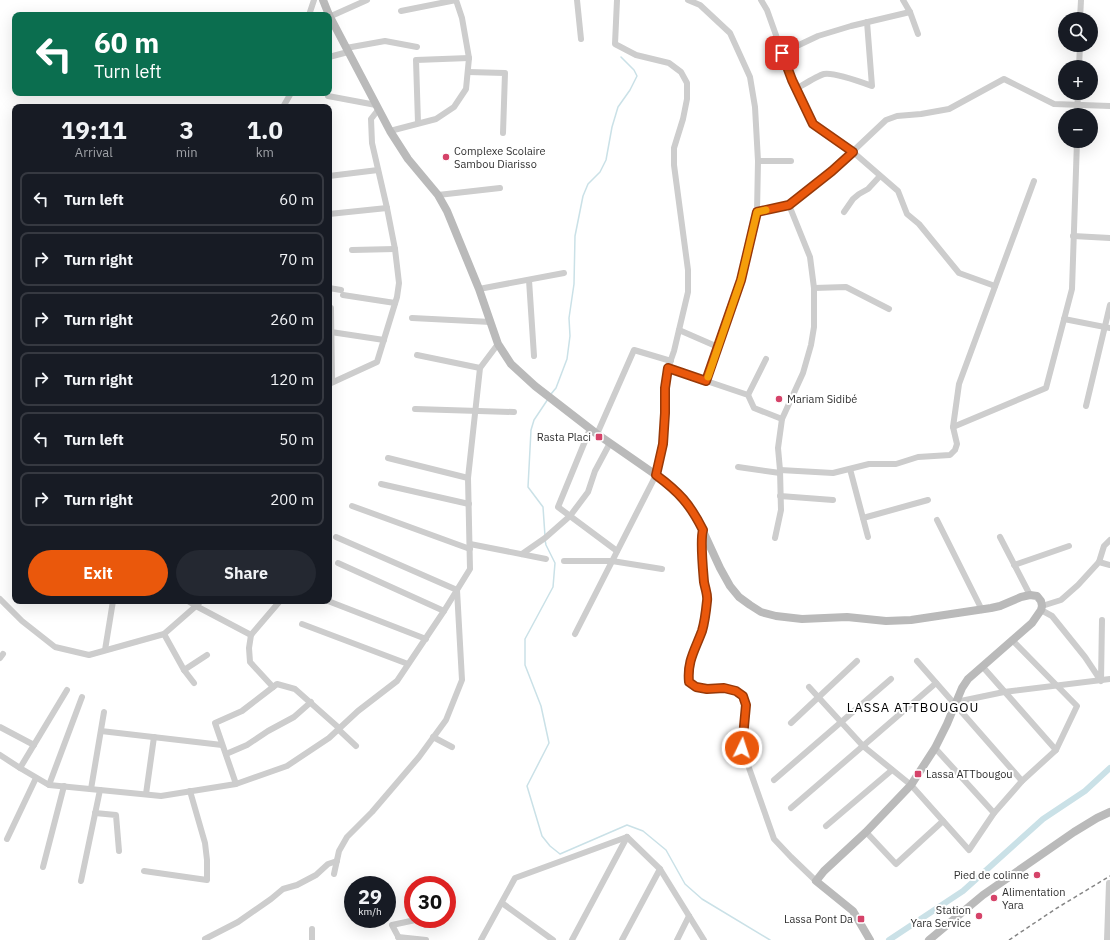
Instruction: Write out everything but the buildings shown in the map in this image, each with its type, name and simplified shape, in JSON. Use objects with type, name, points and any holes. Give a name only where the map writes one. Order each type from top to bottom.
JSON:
[{"type":"street","points":[[310,12],[314,0]]},
{"type":"street","points":[[323,0],[328,12]]},
{"type":"street","points":[[332,15],[367,0]]},
{"type":"street","points":[[390,131],[436,119],[454,107],[466,89],[468,72],[469,58],[462,18],[456,0],[402,11]]},
{"type":"street","points":[[575,0],[580,39]]},
{"type":"street","points":[[575,634],[656,475],[663,444],[665,388],[668,368],[688,292],[688,270],[674,165],[674,148],[683,119],[687,99],[687,83],[681,72],[670,63],[636,55],[615,44],[617,0]]},
{"type":"street","points":[[688,0],[700,5],[730,34],[750,78],[755,107],[758,160],[757,212],[741,280],[706,381]]},
{"type":"street","points":[[761,0],[767,10],[792,80],[813,124],[853,152],[898,191],[907,214],[919,224],[959,273],[995,286]]},
{"type":"street","points":[[903,0],[910,12],[918,34]]},
{"type":"street","points":[[1080,12],[1081,0]]},
{"type":"street","points":[[782,53],[818,36],[866,22],[910,12]]},
{"type":"street","points":[[332,22],[390,131],[408,159],[438,195],[447,211],[479,289],[498,344],[511,364],[535,386],[593,432],[674,489],[686,502],[697,518],[720,568],[730,586],[739,597],[761,612],[776,616],[802,619],[847,617],[886,621],[911,620],[982,610],[1000,606],[1021,597],[1030,595],[1037,596],[1041,601],[1042,608],[1052,616],[1101,681]]},
{"type":"street","points":[[796,89],[824,74],[832,74],[854,79],[872,86],[866,22]]},
{"type":"street","points":[[332,56],[347,50],[385,41],[417,47]]},
{"type":"street","points":[[418,124],[416,60],[469,58]]},
{"type":"street","points":[[468,72],[505,73],[503,133]]},
{"type":"street","points":[[757,212],[789,205],[832,171],[886,120],[897,116],[921,114],[949,108],[1004,79],[1054,104],[1110,106]]},
{"type":"street","points":[[328,96],[377,107]]},
{"type":"street","points":[[1078,100],[1078,108]]},
{"type":"street","points":[[332,383],[377,362],[397,297],[398,283],[394,249],[387,208],[372,144],[371,119],[377,107]]},
{"type":"street","points":[[953,427],[1046,388],[1072,289],[1076,148]]},
{"type":"street","points":[[758,160],[791,161]]},
{"type":"street","points":[[332,176],[378,170]]},
{"type":"street","points":[[844,212],[859,194],[868,189],[880,176]]},
{"type":"street","points":[[738,467],[780,472],[833,473],[869,464],[896,464],[918,457],[950,455],[955,450],[957,444],[953,427],[959,384],[1034,180]]},
{"type":"street","points":[[438,195],[500,188]]},
{"type":"street","points":[[775,538],[781,510],[778,448],[782,419],[803,373],[811,345],[814,327],[814,288],[810,256],[789,205]]},
{"type":"street","points":[[332,214],[387,208]]},
{"type":"street","points":[[1074,236],[1110,238]]},
{"type":"street","points":[[352,250],[394,249]]},
{"type":"street","points":[[479,289],[564,273]]},
{"type":"street","points":[[529,280],[534,356]]},
{"type":"street","points":[[814,288],[846,288],[890,309]]},
{"type":"street","points":[[332,289],[342,293],[396,303]]},
{"type":"street","points":[[1086,406],[1107,328],[1110,305]]},
{"type":"street","points":[[412,318],[490,322]]},
{"type":"street","points":[[1064,319],[1107,328]]},
{"type":"street","points":[[679,330],[718,347]]},
{"type":"street","points":[[332,332],[384,340]]},
{"type":"street","points":[[0,755],[49,785],[161,796],[236,784],[287,766],[329,738],[358,711],[397,681],[444,612],[470,569],[468,478],[480,368],[498,344]]},
{"type":"street","points":[[617,551],[558,507],[634,350],[671,361]]},
{"type":"street","points":[[417,354],[480,368]]},
{"type":"street","points":[[748,395],[766,359]]},
{"type":"street","points":[[668,368],[748,395],[754,408],[782,419]]},
{"type":"street","points":[[415,409],[514,412]]},
{"type":"street","points":[[522,554],[545,538],[570,516],[588,492],[595,471],[610,443]]},
{"type":"street","points":[[388,458],[468,478]]},
{"type":"street","points":[[850,469],[868,537]]},
{"type":"street","points":[[381,484],[469,504]]},
{"type":"street","points":[[780,496],[833,500]]},
{"type":"street","points":[[863,518],[928,500]]},
{"type":"street","points":[[352,506],[470,546],[546,559]]},
{"type":"street","points":[[937,520],[982,610]]},
{"type":"street","points":[[703,530],[703,560],[707,598],[706,618],[692,655],[688,671],[689,682],[696,687],[707,689],[724,688],[736,691],[743,696],[746,705],[742,748],[774,839],[816,881],[853,911],[870,940]]},
{"type":"street","points":[[336,537],[457,590]]},
{"type":"street","points":[[1000,538],[1030,595]]},
{"type":"street","points":[[816,881],[824,871],[866,832],[910,785],[935,748],[962,688],[968,679],[1032,623],[1042,608],[1061,600],[1078,585],[1099,562],[1104,546],[1110,540]]},
{"type":"street","points":[[1014,565],[1069,546]]},
{"type":"street","points":[[564,561],[612,561],[662,569]]},
{"type":"street","points":[[1099,562],[1110,565]]},
{"type":"street","points":[[338,563],[444,612]]},
{"type":"street","points":[[334,874],[339,851],[347,837],[372,812],[419,756],[446,720],[462,680],[457,590]]},
{"type":"street","points":[[0,599],[22,621],[55,647],[89,655],[164,634],[196,606]]},
{"type":"street","points":[[332,603],[426,638]]},
{"type":"street","points":[[105,650],[113,604]]},
{"type":"street","points":[[193,604],[251,635]]},
{"type":"street","points":[[273,687],[250,662],[249,648],[251,635],[277,604]]},
{"type":"street","points":[[1101,681],[1102,620]]},
{"type":"street","points":[[302,624],[408,664]]},
{"type":"street","points":[[164,634],[184,670],[194,683]]},
{"type":"street","points":[[809,687],[863,746],[910,785],[969,850],[994,813],[1022,781],[1056,750],[1077,706],[1012,640]]},
{"type":"street","points":[[184,670],[207,655]]},
{"type":"street","points":[[791,723],[857,660]]},
{"type":"street","points":[[918,661],[936,683],[956,703],[1022,781]]},
{"type":"street","points":[[982,666],[1056,750]]},
{"type":"street","points":[[774,780],[891,679]]},
{"type":"street","points":[[956,703],[1004,692],[1110,679]]},
{"type":"street","points":[[791,808],[936,683]]},
{"type":"street","points":[[236,784],[215,723],[242,711],[276,684],[296,688],[356,746]]},
{"type":"street","points":[[20,768],[67,690]]},
{"type":"street","points":[[49,785],[82,697]]},
{"type":"street","points":[[226,754],[247,745],[268,731],[294,717],[311,702]]},
{"type":"street","points":[[90,789],[104,712]]},
{"type":"street","points":[[0,727],[34,745]]},
{"type":"street","points":[[101,731],[222,745]]},
{"type":"street","points":[[146,794],[154,737]]},
{"type":"street","points":[[434,737],[452,747]]},
{"type":"street","points":[[935,748],[994,813]]},
{"type":"street","points":[[826,826],[892,770]]},
{"type":"street","points":[[7,839],[36,778]]},
{"type":"street","points":[[43,867],[64,786]]},
{"type":"street","points":[[81,881],[100,790]]},
{"type":"street","points":[[144,871],[207,880],[205,843],[190,791]]},
{"type":"street","points":[[929,940],[983,895],[1074,832],[1110,812]]},
{"type":"street","points":[[96,813],[116,815],[120,851]]},
{"type":"street","points":[[866,832],[896,864],[943,821]]},
{"type":"street","points":[[627,838],[660,869],[704,940]]},
{"type":"street","points":[[481,940],[515,878],[627,838]]},
{"type":"street","points":[[572,940],[627,838]]},
{"type":"street","points":[[205,939],[238,922],[283,889],[297,885],[316,876],[328,864],[337,861]]},
{"type":"street","points":[[622,940],[660,869]]},
{"type":"street","points":[[1107,940],[1109,883]]},
{"type":"street","points":[[502,903],[553,940]]},
{"type":"street","points":[[677,940],[690,916]]},
{"type":"street","points":[[404,922],[392,925],[399,939],[426,940]]},
{"type":"street","points":[[312,929],[312,940]]},
{"type":"waterway","points":[[551,394],[556,388],[567,359],[570,336],[569,318],[574,284],[575,236],[583,196],[588,184],[600,172],[606,160],[612,127],[618,107],[630,90],[637,76],[634,70],[621,57]]},
{"type":"waterway","points":[[545,536],[543,507],[528,487],[531,430],[534,420],[548,399]]},
{"type":"waterway","points":[[545,540],[555,563],[553,587],[525,639],[525,665],[541,706],[549,743],[527,786],[542,836],[550,846],[560,854],[627,825],[643,831],[666,850],[685,884],[702,899],[770,940]]},
{"type":"waterway","points":[[889,940],[963,891],[1043,819],[1085,791],[1110,768]]},
{"type":"railway","points":[[1009,940],[1057,908],[1110,876]]},
{"type":"slow traffic","points":[[708,377],[741,280],[757,212],[766,210]]},
{"type":"place","name":"Complexe Scolaire Sambou Diarisso","points":[[446,157]]},
{"type":"place","name":"Mariam Sidibé","points":[[779,399]]},
{"type":"place","name":"Rasta Placi","points":[[599,437]]},
{"type":"place","name":"Lassa ATTbougou","points":[[918,774]]},
{"type":"place","name":"Pied de colinne","points":[[1037,875]]},
{"type":"place","name":"Alimentation Yara","points":[[994,898]]},
{"type":"place","name":"Station Yara Service","points":[[979,916]]},
{"type":"place","name":"Lassa Pont Da","points":[[861,919]]},
{"type":"district","name":"LASSA ATTBOUGOU","points":[[913,707]]},
{"type":"route","points":[[742,748],[746,705],[743,696],[736,691],[724,688],[707,689],[696,687],[689,682],[688,671],[692,655],[706,618],[707,598],[703,560],[703,530],[686,502],[674,489],[656,475],[663,444],[665,388],[668,368],[706,381],[741,280],[757,212],[789,205],[832,171],[853,152],[813,124],[792,80],[782,53]]}]
